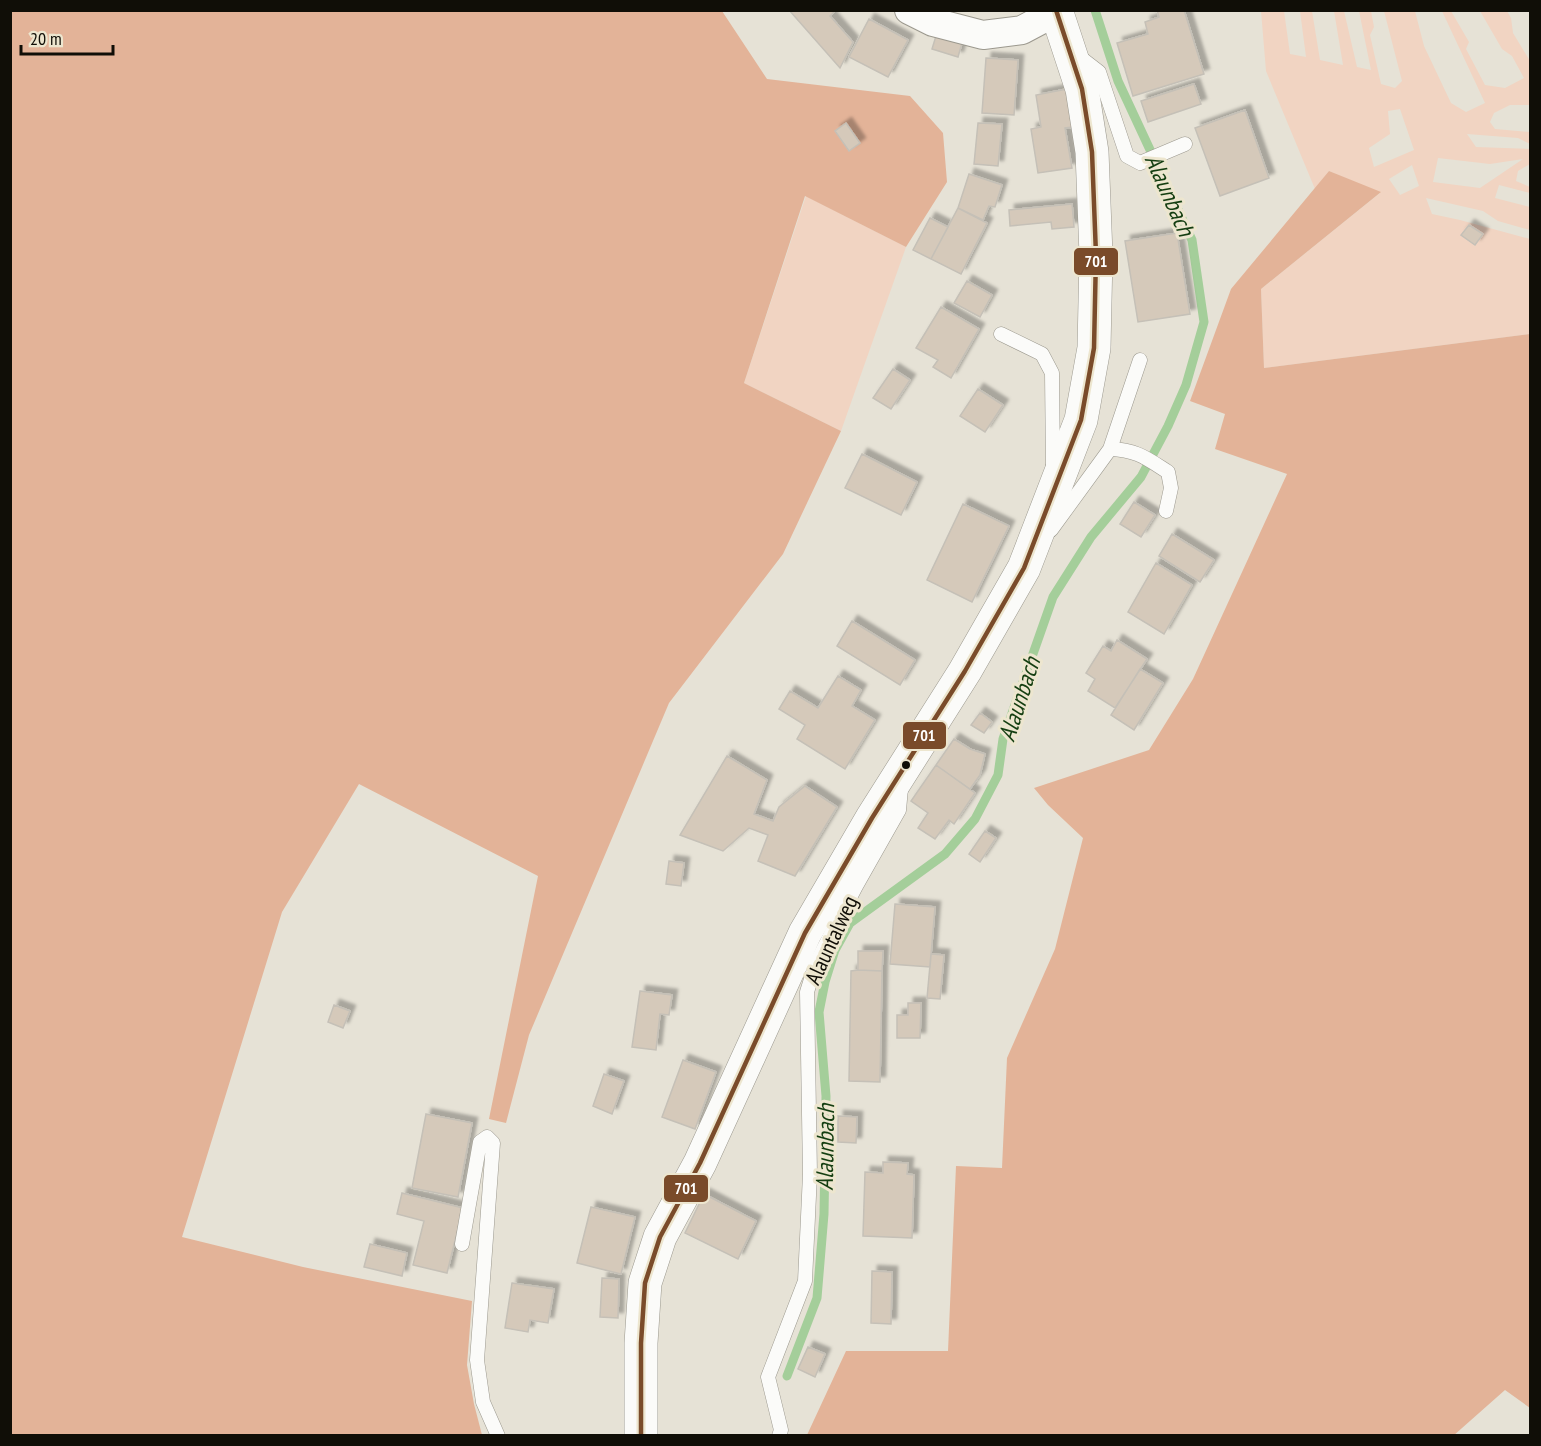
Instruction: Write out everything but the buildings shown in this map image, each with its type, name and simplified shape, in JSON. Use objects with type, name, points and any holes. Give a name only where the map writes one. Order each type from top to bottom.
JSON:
[{"type":"street","points":[[641,1436],[641,1343],[645,1284],[660,1237],[700,1163],[805,933],[872,818],[965,670],[1024,568],[1081,420],[1094,348],[1096,255],[1092,152],[1082,89],[1056,11],[1022,30],[983,35],[933,22],[909,10]]},
{"type":"lane","points":[[1069,49],[1099,72],[1127,156],[1140,163],[1185,144]]},
{"type":"lane","points":[[1001,334],[1042,354],[1052,373],[1052,494]]},
{"type":"lane","points":[[1024,568],[1110,449],[1140,360]]},
{"type":"lane","points":[[1110,449],[1140,454],[1168,472],[1171,488],[1166,511]]},
{"type":"lane","name":"Alauntalweg","points":[[780,1433],[768,1377],[805,1281],[810,1174],[807,992],[816,963],[899,810],[901,771]]},
{"type":"lane","points":[[462,1244],[480,1142],[487,1137],[493,1143],[477,1360],[483,1402],[498,1436]]},
{"type":"shaded area","points":[[10,11],[722,11],[767,79],[910,96],[943,133],[947,182],[906,247],[805,196],[744,383],[841,431],[783,554],[669,703],[529,1035],[506,1123],[489,1119],[538,876],[359,784],[282,912],[182,1237],[303,1267],[472,1301],[467,1365],[482,1435],[11,1435]]},
{"type":"shaded area","points":[[1261,11],[1284,11],[1290,54],[1306,57],[1300,11],[1312,11],[1320,60],[1343,65],[1334,11],[1344,11],[1357,67],[1371,70],[1359,11],[1371,11],[1374,27],[1370,35],[1381,84],[1395,88],[1402,81],[1384,11],[1415,11],[1424,46],[1451,103],[1466,112],[1485,103],[1442,11],[1451,11],[1469,42],[1466,49],[1485,85],[1505,88],[1524,78],[1512,56],[1502,49],[1480,11],[1507,11],[1511,18],[1513,33],[1530,61],[1530,105],[1510,105],[1494,113],[1490,122],[1495,129],[1530,132],[1530,144],[1518,138],[1467,134],[1476,147],[1530,149],[1530,164],[1518,171],[1516,181],[1530,187],[1530,193],[1499,185],[1495,198],[1530,207],[1530,230],[1498,221],[1483,211],[1426,198],[1432,214],[1530,239],[1530,334],[1264,368],[1261,289],[1380,193],[1329,171],[1315,189],[1266,71]],"holes":[[[1400,109],[1414,150],[1374,167],[1369,148],[1390,134],[1388,111]],[[1438,158],[1490,164],[1523,159],[1480,188],[1433,182]],[[1412,165],[1419,186],[1400,195],[1389,179]]]},
{"type":"shaded area","points":[[1329,171],[1381,192],[1261,289],[1264,368],[1530,334],[1530,1408],[1505,1390],[1453,1436],[807,1435],[846,1351],[948,1351],[956,1166],[1002,1168],[1007,1058],[1055,949],[1083,838],[1048,805],[1034,788],[1149,750],[1193,679],[1287,474],[1215,449],[1225,414],[1190,401],[1231,289]]},
{"type":"shaded area","points":[[806,196],[906,247],[841,431],[744,383]]},
{"type":"waterway","name":"Alaunbach","points":[[787,1376],[817,1298],[824,1214],[826,1096],[819,1012],[835,950],[850,923],[945,854],[975,819],[998,775],[1003,739],[1053,597],[1091,537],[1141,477],[1168,426],[1186,385],[1204,322],[1192,240],[1118,81],[1095,10]]},
{"type":"transit line","name":"701","points":[[641,1436],[641,1343],[645,1283],[660,1237],[700,1163],[805,933],[872,818],[965,671],[1024,568],[1081,420],[1094,348],[1096,255],[1092,152],[1082,89],[1056,10]]}]
